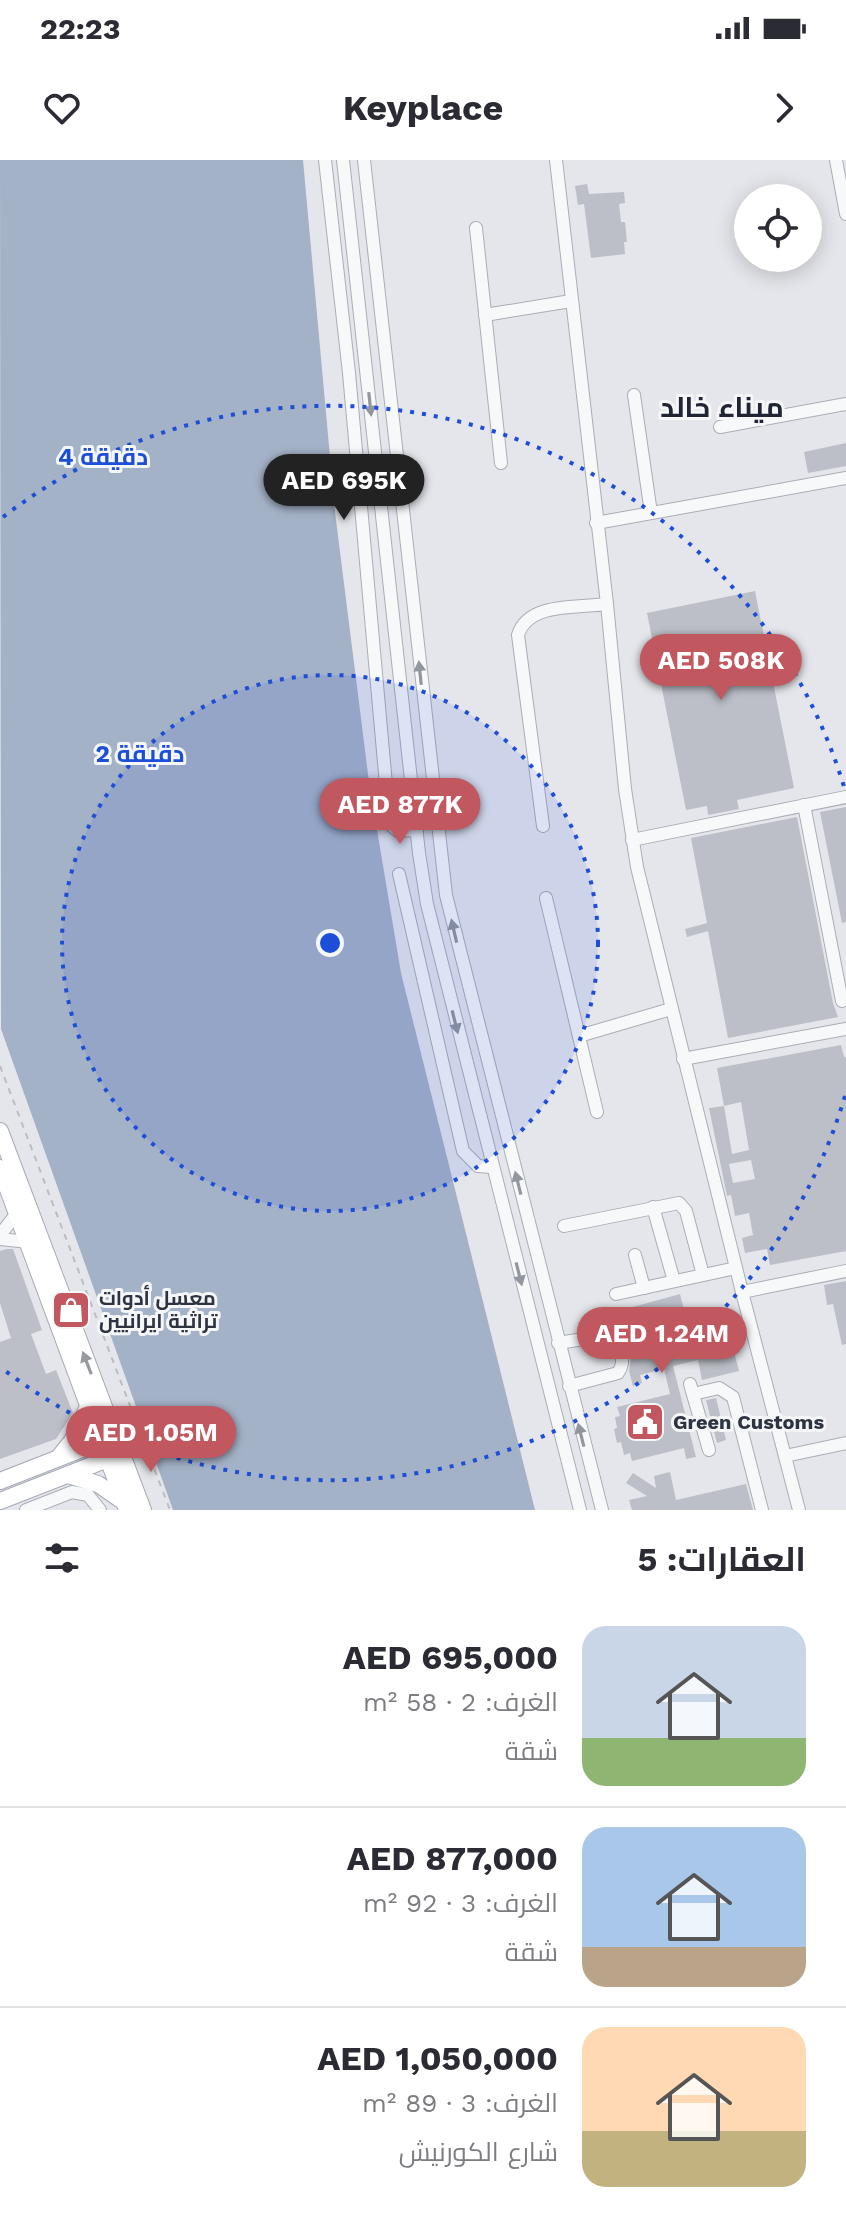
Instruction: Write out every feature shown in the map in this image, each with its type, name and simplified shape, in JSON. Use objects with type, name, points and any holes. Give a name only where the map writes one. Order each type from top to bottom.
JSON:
[{"type":"main road","points":[[0,1131],[108,1439],[143,1510]]},
{"type":"main road","points":[[0,1168],[88,1407],[108,1439]]},
{"type":"main road","points":[[51,1463],[72,1441],[88,1407]]},
{"type":"main road","points":[[0,1481],[108,1439]]},
{"type":"main road","points":[[0,1501],[20,1505],[68,1475],[115,1456]]},
{"type":"main road","points":[[115,1456],[126,1506]]},
{"type":"main road","points":[[68,1475],[98,1484],[126,1506]]},
{"type":"street","points":[[325,160],[349,373],[392,826],[402,831],[417,830]]},
{"type":"street","points":[[364,160],[442,868],[455,935],[602,1510]]},
{"type":"street","points":[[556,160],[632,840],[683,1059],[799,1510]]},
{"type":"street","points":[[836,160],[846,214]]},
{"type":"street","points":[[343,166],[354,196],[360,260],[367,264],[376,261]]},
{"type":"street","points":[[343,166],[410,770],[432,929],[580,1510]]},
{"type":"street","points":[[476,228],[501,463]]},
{"type":"street","points":[[485,315],[571,301]]},
{"type":"street","points":[[342,315],[359,313]]},
{"type":"street","points":[[349,373],[366,372]]},
{"type":"street","points":[[634,395],[651,513]]},
{"type":"street","points":[[720,427],[846,404]]},
{"type":"street","points":[[596,523],[846,478]]},
{"type":"street","points":[[543,826],[518,635],[524,623],[541,612],[607,604]]},
{"type":"street","points":[[386,772],[410,770]]},
{"type":"street","points":[[632,840],[846,797]]},
{"type":"street","points":[[804,805],[842,1001]]},
{"type":"street","points":[[399,874],[466,1157],[478,1166],[492,1167]]},
{"type":"street","points":[[546,898],[597,1112]]},
{"type":"street","points":[[579,1036],[671,1009]]},
{"type":"street","points":[[683,1059],[846,1029]]},
{"type":"street","points":[[453,1109],[476,1103]]},
{"type":"street","points":[[564,1226],[676,1203],[685,1208],[703,1275]]},
{"type":"street","points":[[653,1207],[674,1281]]},
{"type":"street","points":[[17,1213],[0,1237],[28,1242]]},
{"type":"street","points":[[635,1255],[644,1288]]},
{"type":"street","points":[[616,1294],[736,1268]]},
{"type":"street","points":[[742,1292],[846,1271]]},
{"type":"street","points":[[558,1343],[609,1335],[615,1337],[619,1344],[622,1365],[618,1373],[569,1386]]},
{"type":"street","points":[[709,1450],[692,1389],[719,1388],[733,1397],[762,1510]]},
{"type":"street","points":[[785,1456],[846,1443]]},
{"type":"street","points":[[20,1505],[72,1492],[88,1495],[100,1510]]},
{"type":"path","points":[[0,1066],[170,1510]]},
{"type":"water","points":[[0,160],[303,160],[335,512],[369,782],[401,973],[535,1510],[173,1510],[1,1029]]},
{"type":"building","points":[[587,184],[589,194],[624,192],[625,203],[619,204],[621,222],[625,222],[625,254],[591,258],[584,204],[578,205],[575,186]]},
{"type":"building","points":[[846,443],[846,466],[808,473],[804,452]]},
{"type":"building","points":[[755,591],[794,788],[737,800],[739,809],[708,815],[707,806],[686,810],[647,613]]},
{"type":"building","points":[[846,807],[846,922],[842,923],[820,812]]},
{"type":"building","points":[[797,817],[838,1017],[728,1038],[708,931],[687,937],[685,929],[707,923],[691,838]]},
{"type":"building","points":[[841,1045],[846,1057],[846,1251],[770,1265],[767,1249],[745,1253],[742,1238],[753,1235],[749,1213],[735,1216],[731,1195],[727,1196],[709,1108],[724,1106],[717,1068]],"holes":[[[741,1102],[749,1150],[732,1154],[724,1106]],[[751,1160],[755,1179],[733,1183],[729,1164]]]},
{"type":"building","points":[[13,1249],[42,1330],[31,1334],[46,1374],[56,1370],[73,1413],[56,1439],[0,1459],[0,1342],[11,1338],[0,1303],[0,1251]]},
{"type":"building","points":[[846,1281],[846,1344],[842,1345],[833,1304],[827,1305],[824,1285]]},
{"type":"building","points":[[680,1294],[688,1326],[701,1323],[710,1359],[734,1352],[739,1371],[702,1380],[698,1360],[673,1366],[696,1457],[686,1459],[684,1448],[632,1461],[630,1453],[624,1455],[621,1442],[617,1443],[615,1417],[620,1416],[617,1407],[670,1394],[664,1369],[640,1375],[642,1383],[633,1386],[628,1343],[619,1331],[617,1321],[606,1324],[604,1315]]},
{"type":"building","points":[[716,1398],[726,1440],[717,1443],[706,1400]]},
{"type":"building","points":[[670,1472],[676,1500],[746,1484],[753,1510],[632,1510],[629,1500],[647,1496],[626,1483],[633,1473],[656,1488],[654,1476]]},
{"type":"place","name":"معسل أدوات تراثية ايرانيين","points":[[71,1310]]},
{"type":"place","name":"Green Customs","points":[[645,1422]]},
{"type":"district","name":"ميناء خالد","points":[[722,407]]}]
